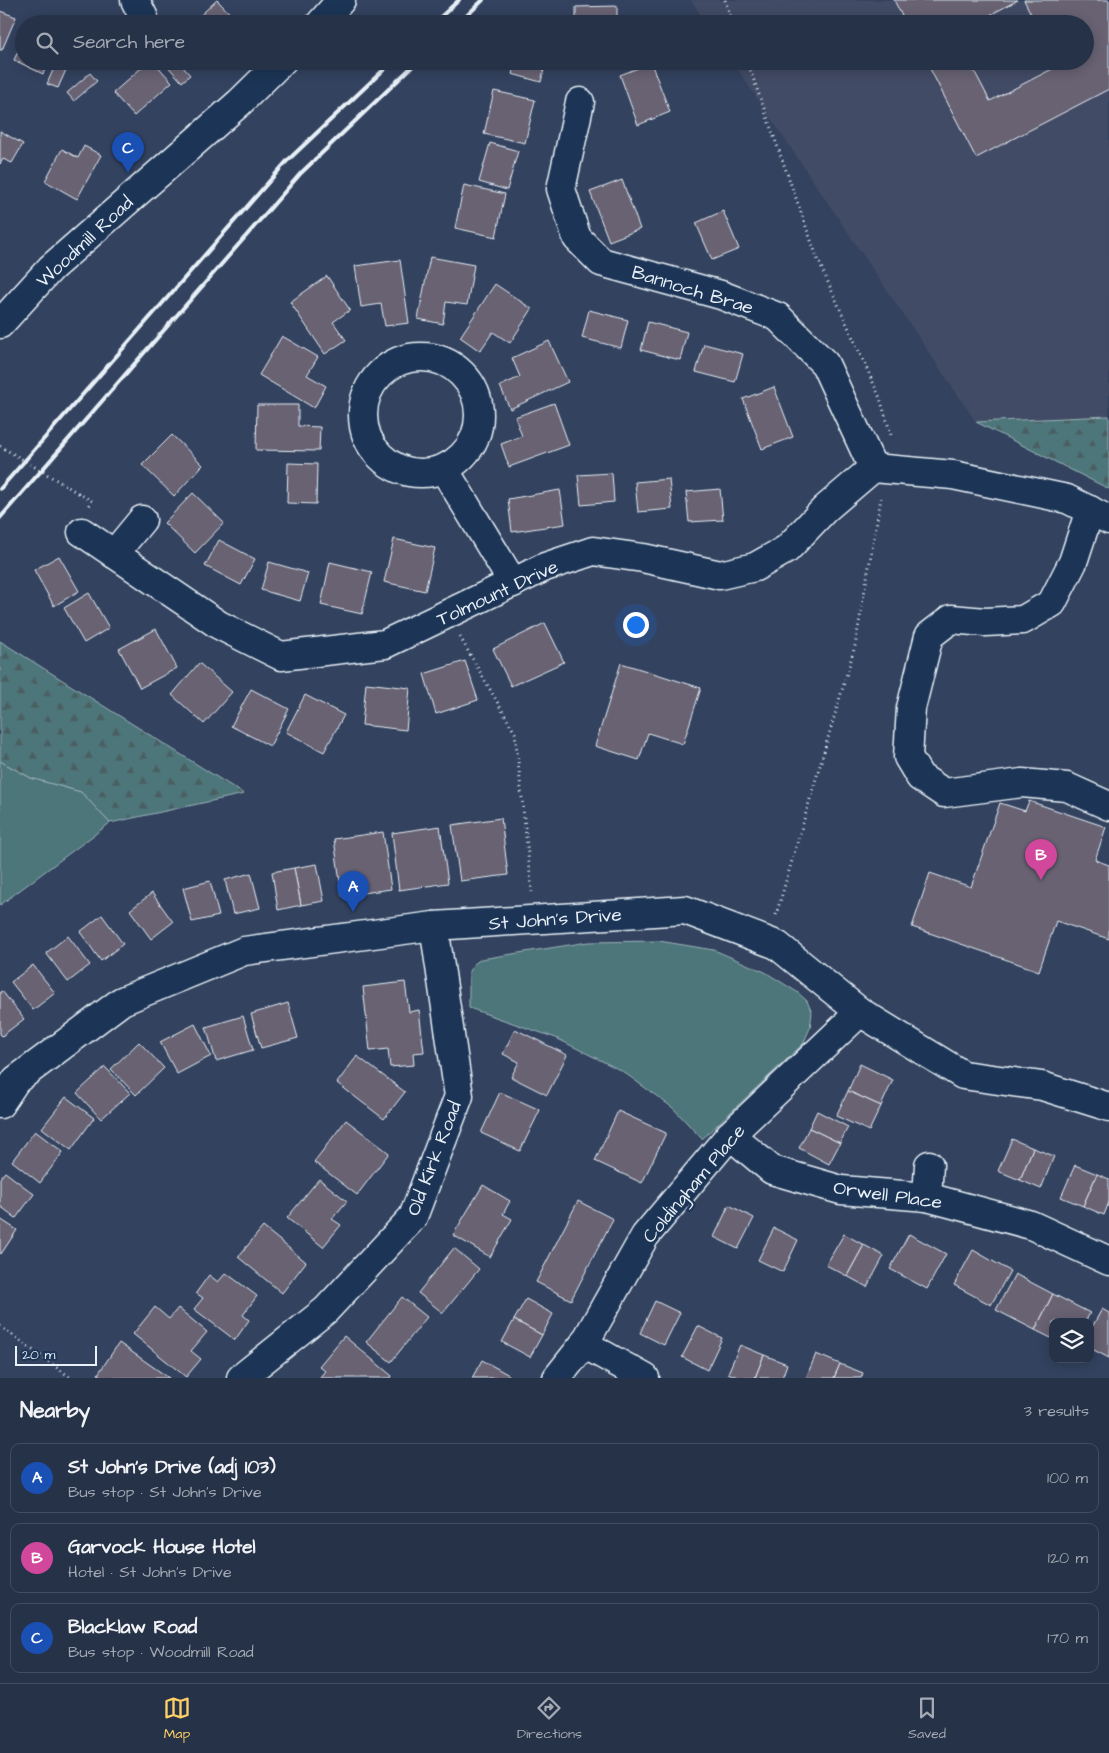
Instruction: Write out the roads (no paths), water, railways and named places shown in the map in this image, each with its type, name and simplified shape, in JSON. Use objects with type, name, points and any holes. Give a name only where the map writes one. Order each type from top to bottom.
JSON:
[{"type":"street","points":[[328,15],[341,0]]},
{"type":"street","name":"Woodmill Road","points":[[0,324],[51,268],[239,103],[273,70]]},
{"type":"street","name":"Bannoch Brae","points":[[580,102],[561,189],[577,238],[601,262],[721,295],[778,317],[825,364],[873,468]]},
{"type":"street","points":[[412,357],[430,357],[444,361],[461,372],[474,389],[480,416],[476,435],[467,452],[458,461],[444,469],[419,474],[404,471],[390,465],[378,456],[364,430],[362,418],[364,400],[370,387],[378,376],[398,361],[412,357]]},
{"type":"street","points":[[873,468],[953,475],[1067,498],[1099,515],[1052,603],[1023,620],[985,622],[951,618],[929,636],[911,708],[908,757],[920,777],[944,792],[1022,783],[1040,784],[1067,787],[1109,806]]},
{"type":"street","name":"Tolmount Drive","points":[[82,532],[219,625],[281,656],[385,644],[546,567],[593,551],[643,558],[720,575],[755,567],[787,549],[825,509],[873,468]]},
{"type":"street","points":[[444,469],[513,583]]},
{"type":"street","points":[[114,554],[142,520]]},
{"type":"street","name":"St John's Drive","points":[[0,1104],[16,1080],[122,1001],[244,951],[434,926],[685,910],[777,945],[860,1012],[963,1075],[1042,1086],[1109,1107]]},
{"type":"street","name":"Old Kirk Road","points":[[241,1378],[326,1310],[413,1217],[459,1096],[434,926]]},
{"type":"street","name":"Coldingham Place","points":[[557,1378],[584,1344],[645,1236],[730,1135],[860,1012]]},
{"type":"street","name":"Orwell Place","points":[[730,1135],[772,1170],[841,1190],[927,1197],[1031,1225],[1109,1261]]},
{"type":"street","points":[[927,1197],[929,1165]]},
{"type":"street","points":[[584,1344],[645,1378]]},
{"type":"railway","points":[[443,15],[459,0]]},
{"type":"railway","points":[[467,15],[483,0]]},
{"type":"railway","points":[[0,489],[287,161],[383,70]]},
{"type":"railway","points":[[0,518],[301,173],[409,70]]},
{"type":"place","name":"Blacklaw Road","points":[[128,173]]},
{"type":"place","name":"Garvock House Hotel","points":[[1041,880]]},
{"type":"place","name":"St John's Drive (adj 103)","points":[[353,912]]}]
